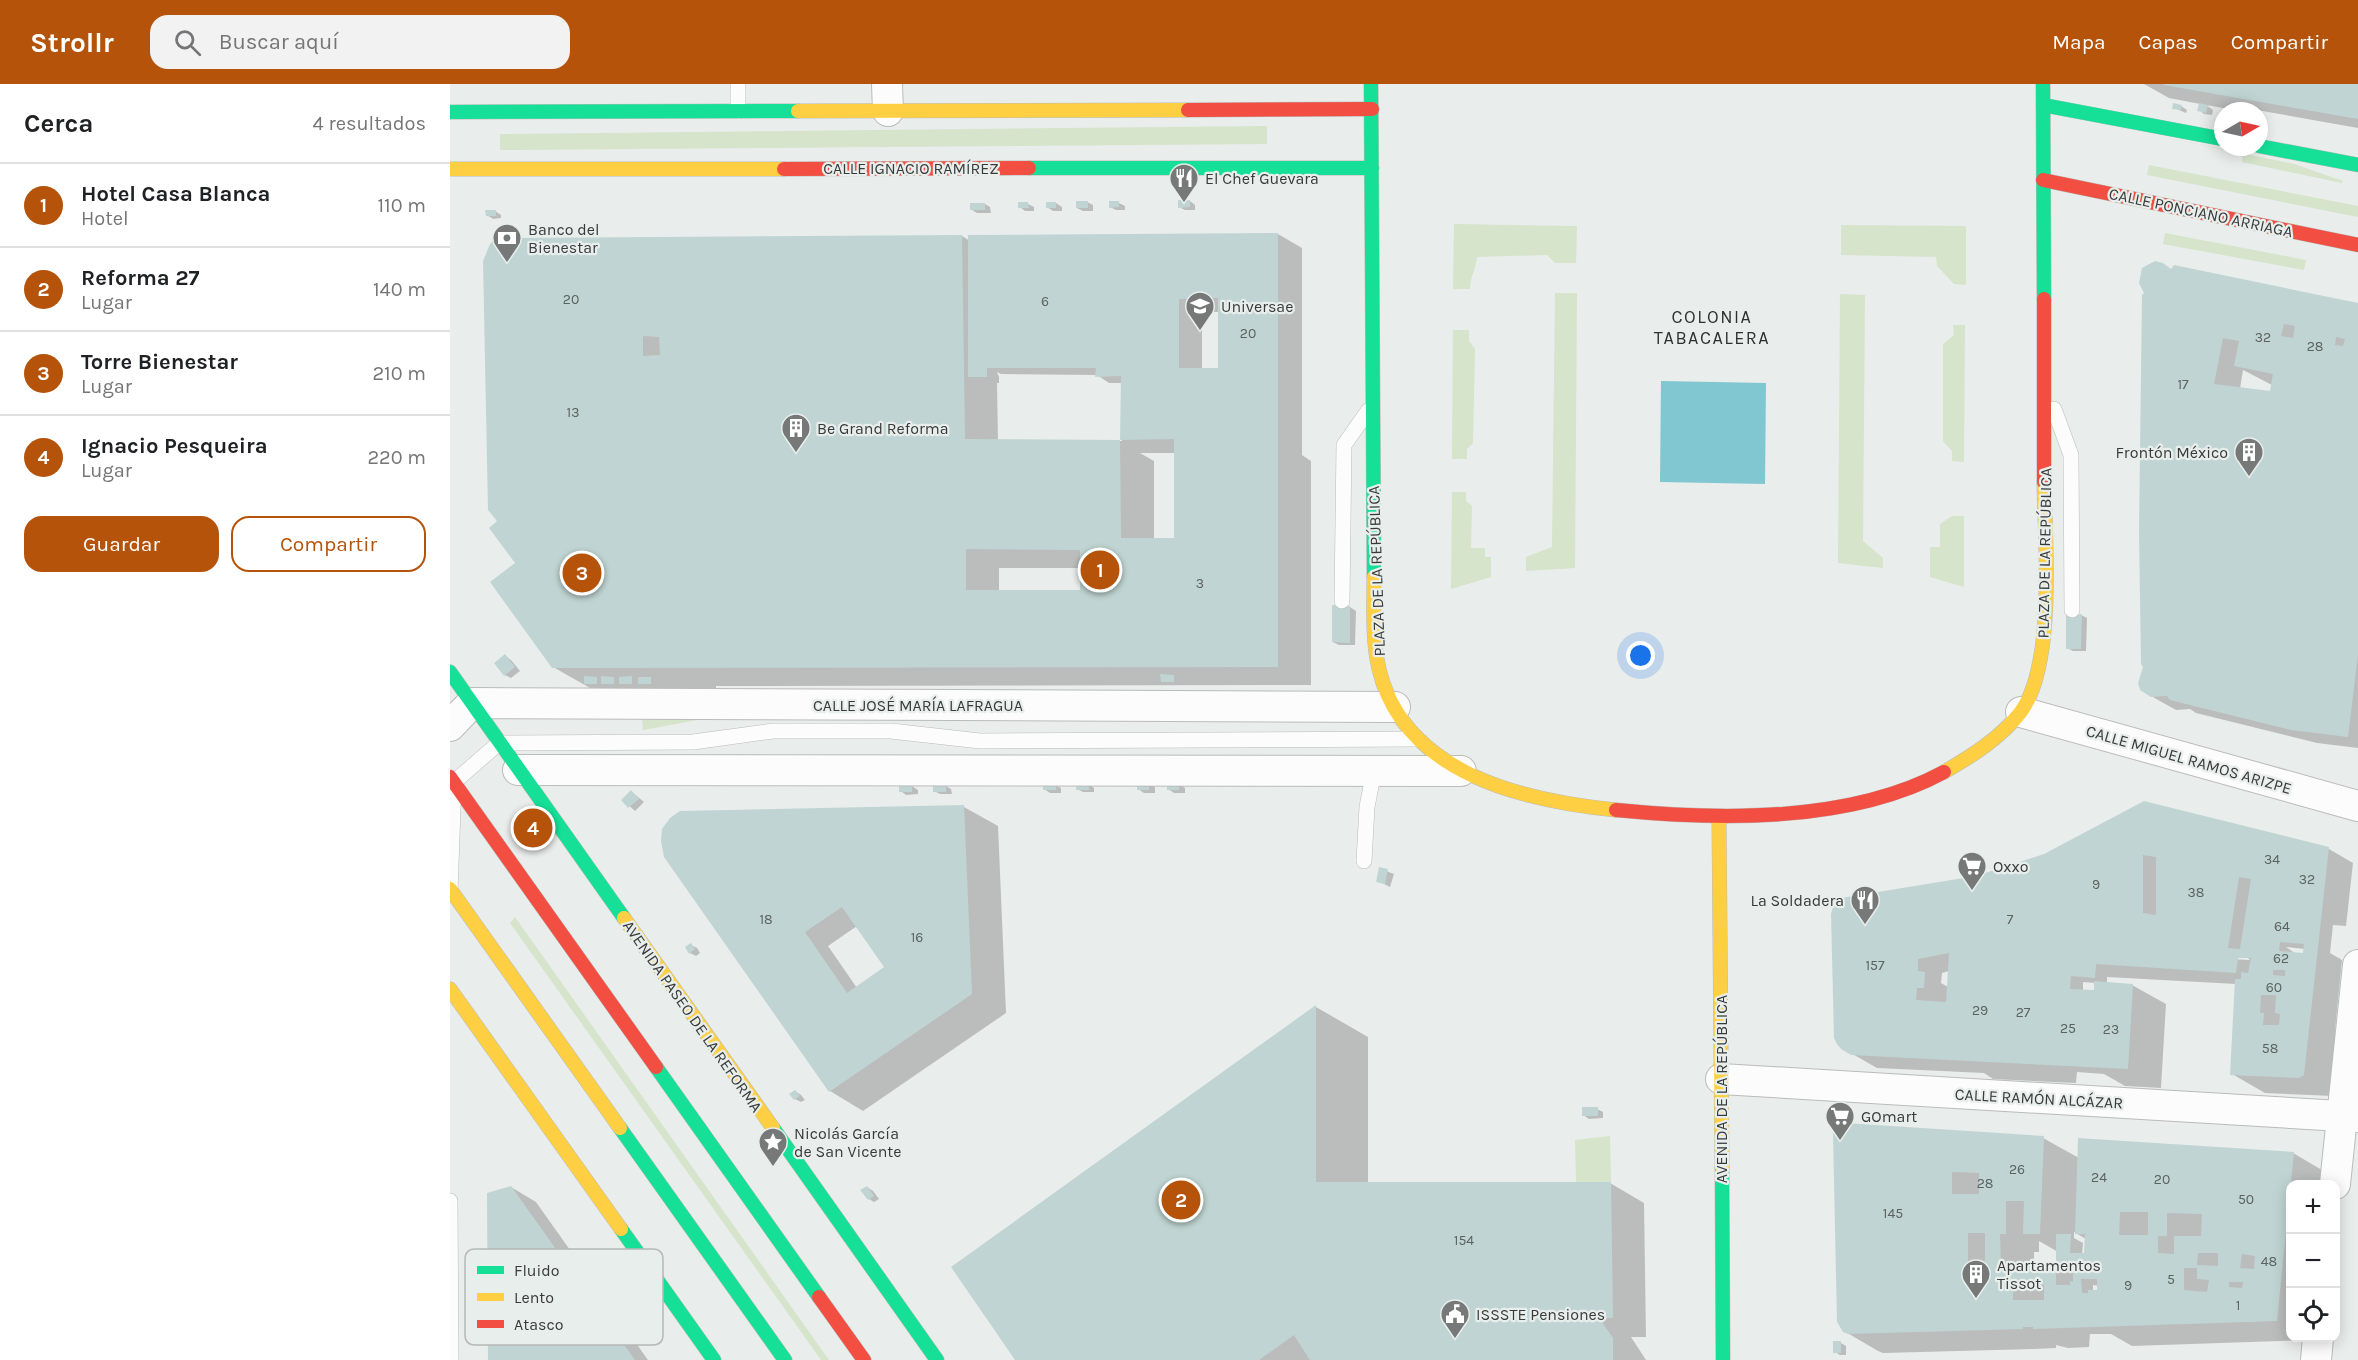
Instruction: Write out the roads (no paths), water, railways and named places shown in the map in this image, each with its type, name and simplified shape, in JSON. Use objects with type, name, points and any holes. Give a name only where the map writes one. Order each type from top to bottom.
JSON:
[{"type":"main road","name":"PLAZA DE LA REPÚBLICA","points":[[1371,84],[1374,638],[1379,669],[1395,707],[1420,739],[1461,771],[1518,792],[1593,809],[1642,815],[1719,818],[1815,810],[1902,791],[1939,778],[1969,760],[1998,736],[2021,712],[2039,667],[2045,633],[2043,84]]},
{"type":"main road","points":[[450,112],[738,111],[887,97],[1372,109]]},
{"type":"main road","points":[[2043,105],[2214,137]]},
{"type":"main road","points":[[2268,148],[2358,165]]},
{"type":"main road","name":"CALLE IGNACIO RAMÍREZ","points":[[450,169],[1372,168]]},
{"type":"main road","name":"CALLE PONCIANO ARRIAGA","points":[[2043,180],[2358,245]]},
{"type":"main road","name":"AVENIDA PASEO DE LA REFORMA","points":[[450,672],[937,1360]]},
{"type":"main road","points":[[452,780],[864,1360]]},
{"type":"main road","name":"AVENIDA DE LA REPÚBLICA","points":[[1719,818],[1723,1360]]},
{"type":"main road","points":[[450,889],[785,1360]]},
{"type":"main road","points":[[450,989],[635,1249]]},
{"type":"main road","points":[[663,1288],[714,1360]]},
{"type":"street","name":"CALLE JOSÉ MARÍA LAFRAGUA","points":[[472,703],[1395,707]]},
{"type":"street","points":[[450,726],[472,703]]},
{"type":"street","name":"CALLE MIGUEL RAMOS ARIZPE","points":[[2021,712],[2358,806]]},
{"type":"street","points":[[518,770],[1461,771]]},
{"type":"street","points":[[2336,1180],[2350,1117],[2358,965]]},
{"type":"street","name":"CALLE RAMÓN ALCÁZAR","points":[[1721,1079],[2350,1117]]},
{"type":"street","points":[[2316,1360],[2318,1342]]},
{"type":"lane","points":[[738,84],[738,111]]},
{"type":"lane","points":[[2044,384],[2071,455],[2072,610]]},
{"type":"lane","points":[[1342,601],[1344,445],[1373,405]]},
{"type":"lane","points":[[450,911],[452,780],[499,743],[693,742],[773,731],[891,731],[980,741],[1420,739]]},
{"type":"lane","points":[[1364,861],[1366,807],[1374,771]]},
{"type":"lane","points":[[450,1201],[452,1360]]},
{"type":"water","points":[[1661,381],[1766,383],[1765,484],[1660,482]]},
{"type":"place","name":"El Chef Guevara","points":[[1184,204]]},
{"type":"place","name":"Banco del Bienestar","points":[[507,264]]},
{"type":"place","name":"Universae","points":[[1200,332]]},
{"type":"place","name":"Be Grand Reforma","points":[[796,454]]},
{"type":"place","name":"Frontón México","points":[[2249,478]]},
{"type":"place","name":"Hotel Casa Blanca","points":[[1100,570]]},
{"type":"place","name":"Torre Bienestar","points":[[582,573]]},
{"type":"place","name":"Ignacio Pesqueira","points":[[533,828]]},
{"type":"place","name":"Oxxo","points":[[1972,892]]},
{"type":"place","name":"La Soldadera","points":[[1865,926]]},
{"type":"place","name":"GOmart","points":[[1840,1142]]},
{"type":"place","name":"Nicolás García de San Vicente","points":[[773,1168]]},
{"type":"place","name":"Reforma 27","points":[[1181,1200]]},
{"type":"place","name":"Apartamentos Tissot","points":[[1976,1300]]},
{"type":"place","name":"ISSSTE Pensiones","points":[[1455,1340]]},
{"type":"district","name":"COLONIA TABACALERA","points":[[1712,327]]}]
